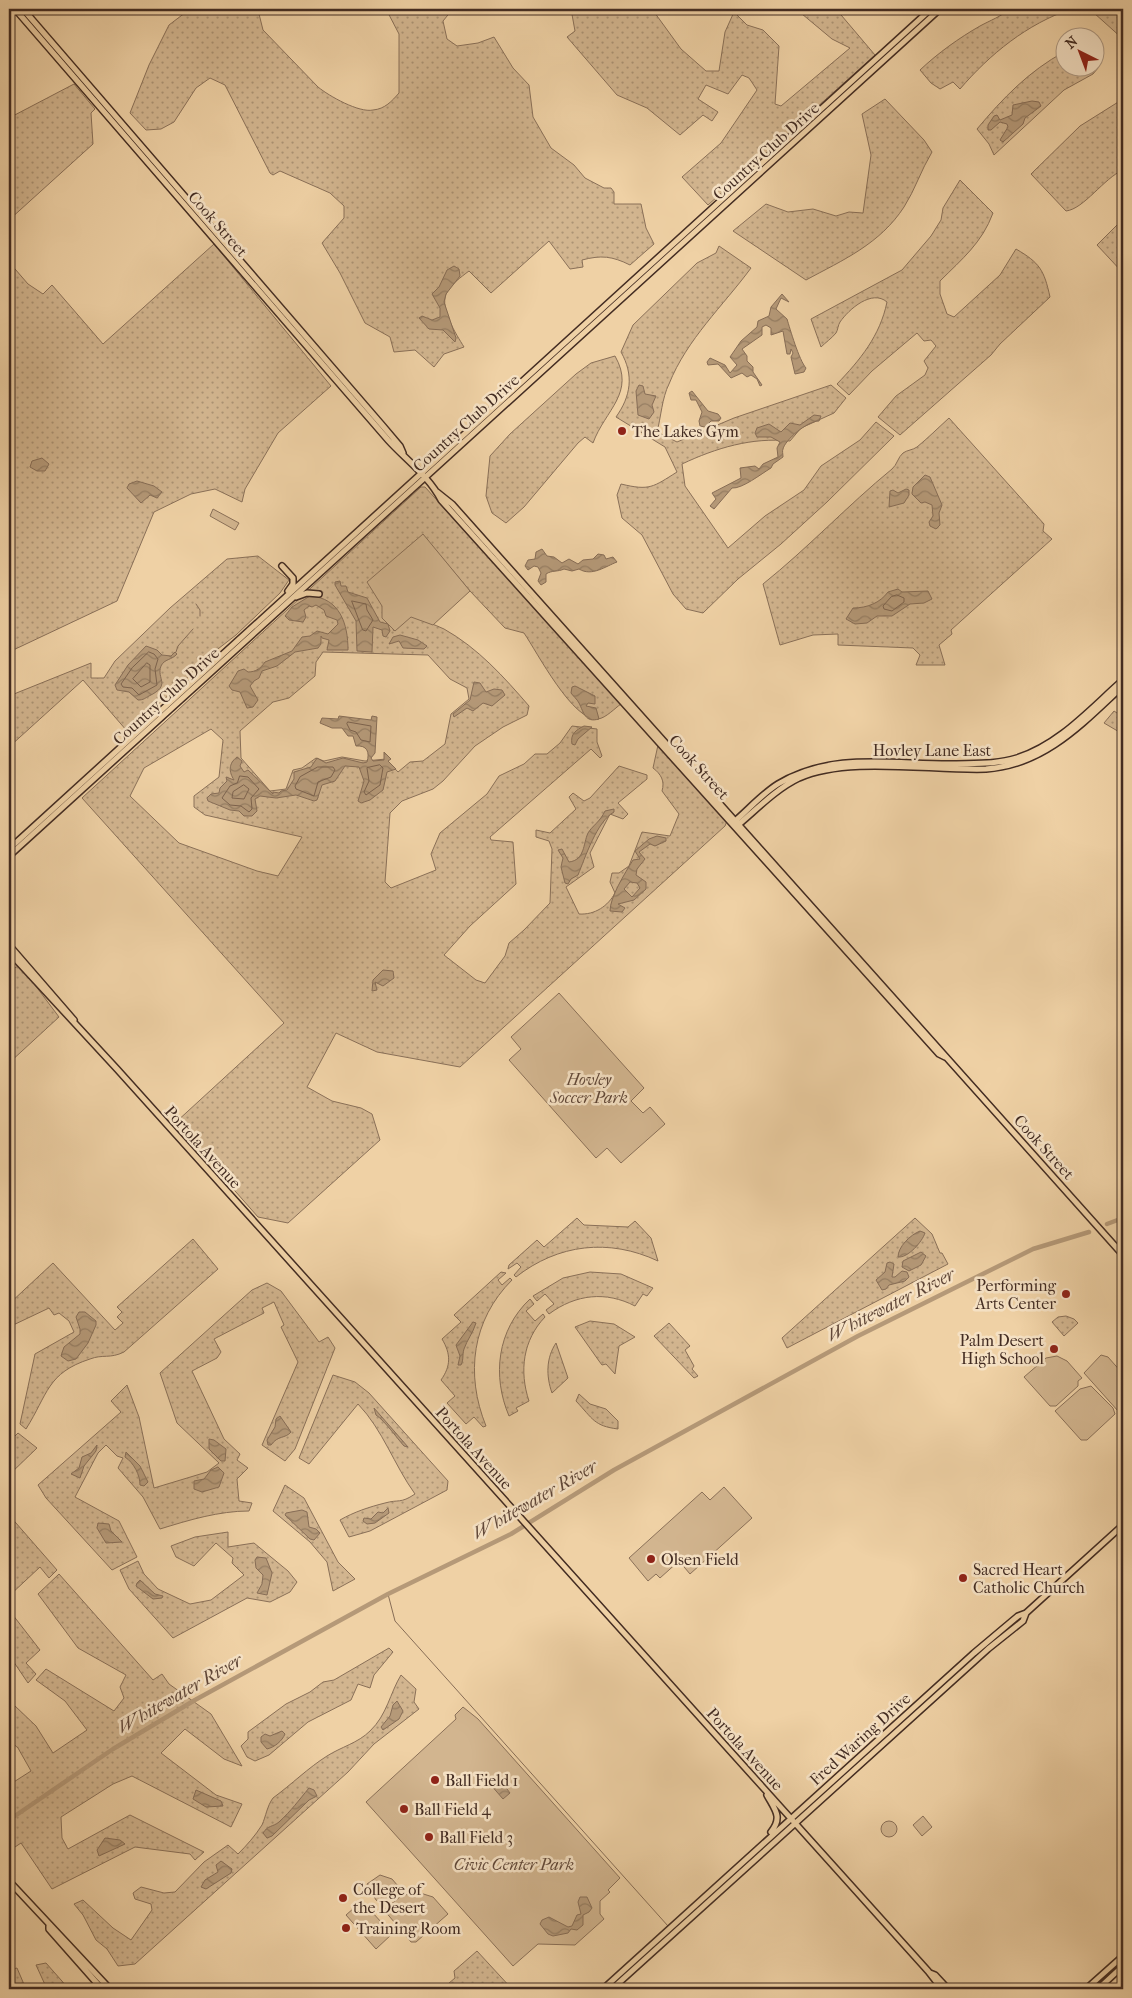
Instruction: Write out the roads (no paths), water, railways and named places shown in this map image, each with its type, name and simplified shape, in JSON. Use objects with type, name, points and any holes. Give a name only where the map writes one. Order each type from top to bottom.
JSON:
[{"type":"main road","name":"Cook Street","points":[[15,9],[396,449],[455,508],[697,777],[784,882],[864,972],[939,1054],[945,1057]]},
{"type":"main road","name":"Cook Street","points":[[24,9],[378,420],[400,446],[403,454]]},
{"type":"main road","name":"Country Club Drive","points":[[9,849],[102,767],[116,758],[422,476],[475,424],[931,9]]},
{"type":"main road","name":"Country Club Drive","points":[[422,476],[458,447],[940,9]]},
{"type":"main road","points":[[365,414],[378,420]]},
{"type":"main road","points":[[458,447],[458,444],[475,424]]},
{"type":"main road","name":"Cook Street","points":[[437,492],[441,500],[625,706],[798,890],[1123,1255]]},
{"type":"main road","points":[[277,608],[293,581],[291,573],[282,566]]},
{"type":"main road","points":[[277,608],[300,595],[320,594]]},
{"type":"main road","name":"Country Club Drive","points":[[9,856],[129,739],[277,608]]},
{"type":"main road","name":"Hovley Lane East","points":[[736,824],[776,786],[815,767],[851,762],[981,764],[1016,758],[1042,748],[1063,734],[1123,680]]},
{"type":"main road","name":"Hovley Lane East","points":[[736,824],[789,784],[799,778],[826,770],[861,766],[986,769],[998,768],[1030,759],[1063,740],[1123,686]]},
{"type":"main road","points":[[625,706],[629,706],[644,718]]},
{"type":"main road","points":[[116,758],[128,744],[129,739]]},
{"type":"main road","points":[[668,753],[693,777],[697,777]]},
{"type":"main road","points":[[784,882],[798,890]]},
{"type":"main road","name":"Portola Avenue","points":[[9,945],[80,1028],[930,1973],[942,1989]]},
{"type":"main road","name":"Portola Avenue","points":[[9,952],[64,1014],[80,1028]]},
{"type":"main road","points":[[20,965],[37,977]]},
{"type":"main road","points":[[864,972],[876,977]]},
{"type":"main road","name":"Fred Waring Drive","points":[[603,1989],[974,1652],[1018,1616],[1026,1613],[1123,1525]]},
{"type":"main road","name":"Fred Waring Drive","points":[[612,1989],[949,1683],[1023,1621],[1026,1613]]},
{"type":"main road","points":[[949,1683],[955,1674],[973,1657],[974,1652]]},
{"type":"main road","points":[[908,1721],[909,1716],[922,1700]]},
{"type":"main road","points":[[821,1800],[822,1795],[842,1776],[842,1771]]},
{"type":"main road","points":[[760,1845],[778,1822],[777,1815],[763,1788]]},
{"type":"main road","points":[[9,1881],[108,1989]]},
{"type":"main road","points":[[49,1926],[49,1929],[102,1989]]},
{"type":"main road","points":[[1086,1989],[1123,1956]]},
{"type":"main road","points":[[1098,1989],[1123,1966]]},
{"type":"main road","name":"Portola Avenue","points":[[930,1973],[935,1975],[948,1989]]},
{"type":"main road","points":[[92,1977],[108,1989]]},
{"type":"water","points":[[1032,101],[1039,102],[1041,106],[1025,118],[1023,124],[1003,142],[1000,140],[1008,127],[1007,124],[1000,122],[991,130],[988,130],[988,125],[994,116],[997,115],[1000,120],[1012,115],[1013,105]]},
{"type":"water","points":[[454,266],[459,269],[460,276],[446,294],[444,302],[456,338],[455,342],[443,330],[429,329],[419,318],[422,316],[432,320],[440,317],[440,308],[432,294],[439,287],[447,270]]},
{"type":"water","points":[[782,294],[789,302],[781,298],[776,309],[787,319],[798,352],[806,368],[804,372],[795,374],[791,357],[793,353],[791,349],[790,354],[787,354],[783,331],[771,335],[771,328],[766,325],[762,327],[762,335],[742,349],[747,356],[747,361],[753,367],[753,372],[762,385],[760,386],[757,379],[751,375],[747,377],[742,373],[731,378],[718,364],[708,365],[707,362],[710,358],[725,365],[730,373],[737,365],[730,357],[741,341],[757,327],[758,321],[769,316],[771,307]]},
{"type":"water","points":[[639,385],[643,386],[645,394],[656,396],[652,405],[654,412],[649,419],[638,415],[636,391]]},
{"type":"water","points":[[692,391],[708,411],[718,414],[721,418],[719,421],[711,421],[705,427],[700,426],[699,421],[702,412],[696,400],[691,400],[689,393]]},
{"type":"water","points":[[814,415],[821,416],[819,421],[803,427],[792,436],[785,445],[783,457],[773,464],[771,468],[746,484],[732,488],[714,509],[710,506],[716,499],[712,493],[741,478],[740,468],[755,466],[759,469],[763,464],[778,457],[777,448],[780,442],[771,437],[757,437],[755,433],[757,428],[769,424],[781,432],[790,423],[800,425]]},
{"type":"water","points":[[42,458],[49,464],[45,471],[37,471],[30,467],[32,461]]},
{"type":"water","points":[[925,475],[930,477],[942,505],[939,513],[940,525],[936,529],[930,526],[929,522],[933,516],[932,505],[925,502],[921,503],[912,494],[913,487]]},
{"type":"water","points":[[137,481],[154,486],[162,492],[157,498],[150,495],[141,503],[127,488],[129,484]]},
{"type":"water","points":[[906,489],[909,490],[909,495],[904,503],[889,507],[890,491],[893,490],[898,493]]},
{"type":"water","points":[[542,549],[547,556],[554,557],[562,563],[569,559],[578,564],[583,560],[593,559],[598,554],[604,555],[606,559],[613,557],[617,562],[589,572],[579,569],[572,571],[564,569],[550,572],[546,574],[546,582],[541,585],[538,581],[541,573],[538,567],[534,566],[528,570],[525,566],[528,560],[535,559],[536,552]]},
{"type":"water","points":[[340,581],[341,586],[346,586],[348,592],[367,598],[380,622],[388,624],[390,631],[386,637],[383,636],[382,630],[373,627],[372,652],[357,651],[356,621],[335,585],[335,582]]},
{"type":"water","points":[[898,589],[902,592],[928,591],[932,599],[924,603],[910,604],[892,616],[877,616],[867,623],[855,624],[846,619],[853,608],[873,604],[888,592]]},
{"type":"water","points":[[310,596],[329,602],[340,614],[348,640],[348,650],[327,650],[329,640],[321,636],[321,644],[318,648],[295,652],[277,666],[262,671],[259,678],[250,686],[258,700],[253,707],[247,708],[240,692],[232,690],[229,686],[238,671],[244,669],[251,672],[256,670],[265,662],[292,651],[302,637],[310,636],[317,631],[328,634],[338,624],[337,620],[326,616],[324,610],[316,605],[309,606],[304,610],[306,617],[303,622],[289,620],[285,616],[292,607]]},
{"type":"water","points":[[400,635],[418,640],[427,646],[424,649],[403,648],[399,641],[389,644],[393,637]]},
{"type":"water","points":[[146,646],[157,650],[162,655],[171,656],[175,652],[177,654],[161,666],[162,685],[160,688],[144,699],[138,700],[129,692],[117,690],[115,685],[128,665]]},
{"type":"water","points":[[474,682],[480,683],[486,692],[494,689],[502,690],[505,695],[492,706],[483,703],[473,711],[467,708],[454,717],[453,714],[470,700]]},
{"type":"water","points":[[575,686],[595,696],[595,704],[588,703],[586,706],[596,708],[599,719],[591,720],[586,716],[571,693],[572,687]]},
{"type":"water","points":[[339,716],[371,720],[372,716],[377,717],[375,753],[371,758],[373,761],[384,760],[384,752],[391,759],[388,761],[396,769],[387,772],[383,790],[370,800],[361,803],[358,801],[364,781],[359,767],[345,766],[335,781],[322,785],[317,800],[314,801],[296,795],[276,798],[260,796],[255,799],[257,811],[252,816],[244,816],[239,811],[230,810],[208,801],[207,798],[211,794],[219,793],[220,788],[227,781],[226,777],[234,780],[230,768],[232,762],[237,757],[242,761],[240,766],[244,772],[248,770],[273,794],[273,792],[279,793],[287,790],[294,779],[294,772],[311,767],[317,758],[326,763],[343,758],[363,763],[367,762],[367,750],[356,746],[353,736],[348,736],[342,728],[332,728],[320,723],[322,718],[338,719]]},
{"type":"water","points":[[584,726],[592,727],[578,739],[575,745],[572,744],[574,733]]},
{"type":"water","points":[[614,809],[614,812],[602,823],[597,831],[578,875],[571,879],[568,884],[565,883],[561,867],[563,858],[558,850],[562,849],[569,862],[574,861],[581,855],[590,830],[605,811]]},
{"type":"water","points":[[657,836],[666,838],[666,841],[655,846],[650,844],[639,852],[645,859],[637,869],[636,875],[646,882],[646,889],[634,900],[618,904],[625,908],[622,912],[610,911],[615,892],[626,871],[633,860],[640,859],[635,851],[649,839]],"holes":[[[630,882],[637,883],[640,888],[632,897],[624,889]]]},
{"type":"water","points":[[383,970],[393,971],[394,978],[383,986],[375,982],[377,990],[372,991],[373,980]]},
{"type":"water","points":[[920,1231],[925,1233],[918,1245],[906,1255],[898,1257],[900,1249],[905,1242],[912,1235]]},
{"type":"water","points":[[921,1252],[926,1256],[921,1265],[909,1271],[902,1267],[903,1261]]},
{"type":"water","points":[[887,1263],[894,1264],[892,1277],[895,1277],[902,1271],[907,1272],[909,1277],[905,1281],[889,1285],[886,1289],[882,1290],[876,1280],[885,1272]]},
{"type":"water","points":[[79,1312],[85,1312],[96,1321],[96,1325],[88,1343],[76,1359],[68,1361],[61,1356],[64,1347],[80,1334],[76,1317]]},
{"type":"water","points":[[473,1322],[476,1323],[475,1327],[464,1349],[461,1365],[458,1365],[460,1356],[456,1345]]},
{"type":"water","points":[[374,1408],[408,1447],[404,1446],[376,1415]]},
{"type":"water","points":[[280,1416],[291,1432],[268,1445],[267,1440],[275,1427],[276,1419]]},
{"type":"water","points":[[209,1439],[214,1440],[226,1449],[225,1461],[221,1461],[209,1449]]},
{"type":"water","points":[[97,1445],[96,1451],[84,1466],[80,1478],[71,1474],[79,1468],[82,1457],[91,1453]]},
{"type":"water","points":[[126,1452],[140,1466],[148,1482],[144,1486],[140,1485],[136,1470],[125,1457]]},
{"type":"water","points":[[218,1467],[224,1473],[219,1487],[202,1492],[194,1489],[194,1481],[204,1479],[211,1470]]},
{"type":"water","points":[[388,1508],[389,1513],[375,1523],[367,1524],[363,1521],[364,1518],[371,1519],[378,1512],[383,1513]]},
{"type":"water","points":[[302,1510],[307,1512],[309,1527],[316,1529],[320,1533],[314,1540],[310,1539],[285,1515],[286,1513]]},
{"type":"water","points":[[98,1523],[109,1524],[111,1531],[122,1542],[106,1543],[97,1528]]},
{"type":"water","points":[[257,1557],[266,1558],[272,1573],[267,1595],[257,1593],[262,1584],[263,1575],[256,1568],[255,1560]]},
{"type":"water","points":[[140,1580],[155,1594],[163,1596],[162,1598],[153,1599],[136,1586]]},
{"type":"water","points":[[397,1701],[403,1711],[399,1719],[383,1730],[381,1727],[390,1716],[393,1705]]},
{"type":"water","points":[[282,1731],[285,1734],[284,1737],[273,1747],[267,1749],[261,1742],[261,1737],[265,1734],[270,1736]]},
{"type":"water","points":[[498,1777],[510,1793],[503,1799],[490,1784]]},
{"type":"water","points":[[309,1788],[314,1790],[317,1796],[309,1800],[272,1836],[267,1838],[263,1833],[265,1830],[277,1824]]},
{"type":"water","points":[[196,1790],[221,1801],[223,1806],[206,1807],[193,1799]]},
{"type":"water","points":[[105,1838],[120,1840],[125,1844],[99,1856],[97,1850]]},
{"type":"water","points":[[221,1861],[232,1869],[231,1873],[206,1889],[201,1887],[205,1880],[218,1872],[216,1865]]},
{"type":"water","points":[[580,1897],[587,1897],[592,1908],[583,1915],[583,1925],[577,1930],[571,1929],[568,1933],[553,1936],[548,1934],[540,1924],[542,1920],[549,1917],[568,1927],[572,1926],[577,1915],[581,1914],[578,1902]]},
{"type":"waterway","points":[[196,604],[200,610],[200,616]]},
{"type":"waterway","points":[[176,652],[178,646],[193,629]]},
{"type":"waterway","name":"Whitewater River","points":[[1107,1224],[1123,1218]]},
{"type":"waterway","name":"Whitewater River","points":[[9,1820],[113,1749],[195,1700],[388,1594],[511,1534],[614,1470],[858,1336],[1033,1249],[1089,1232]]},
{"type":"waterway","points":[[388,1594],[395,1621],[668,1926]]},
{"type":"place","name":"The Lakes Gym","points":[[622,431]]},
{"type":"place","name":"Performing Arts Center","points":[[1066,1294]]},
{"type":"place","name":"Palm Desert High School","points":[[1054,1349]]},
{"type":"place","name":"Olsen Field","points":[[651,1559]]},
{"type":"place","name":"Sacred Heart Catholic Church","points":[[963,1578]]},
{"type":"place","name":"Ball Field 1","points":[[435,1780]]},
{"type":"place","name":"Ball Field 4","points":[[404,1809]]},
{"type":"place","name":"Ball Field 3","points":[[429,1837]]},
{"type":"place","name":"College of the Desert","points":[[343,1898]]},
{"type":"place","name":"Training Room","points":[[346,1928]]},
{"type":"park label","name":"Hovley Soccer Park","points":[[589,1088]]},
{"type":"park label","name":"Civic Center Park","points":[[514,1864]]}]
